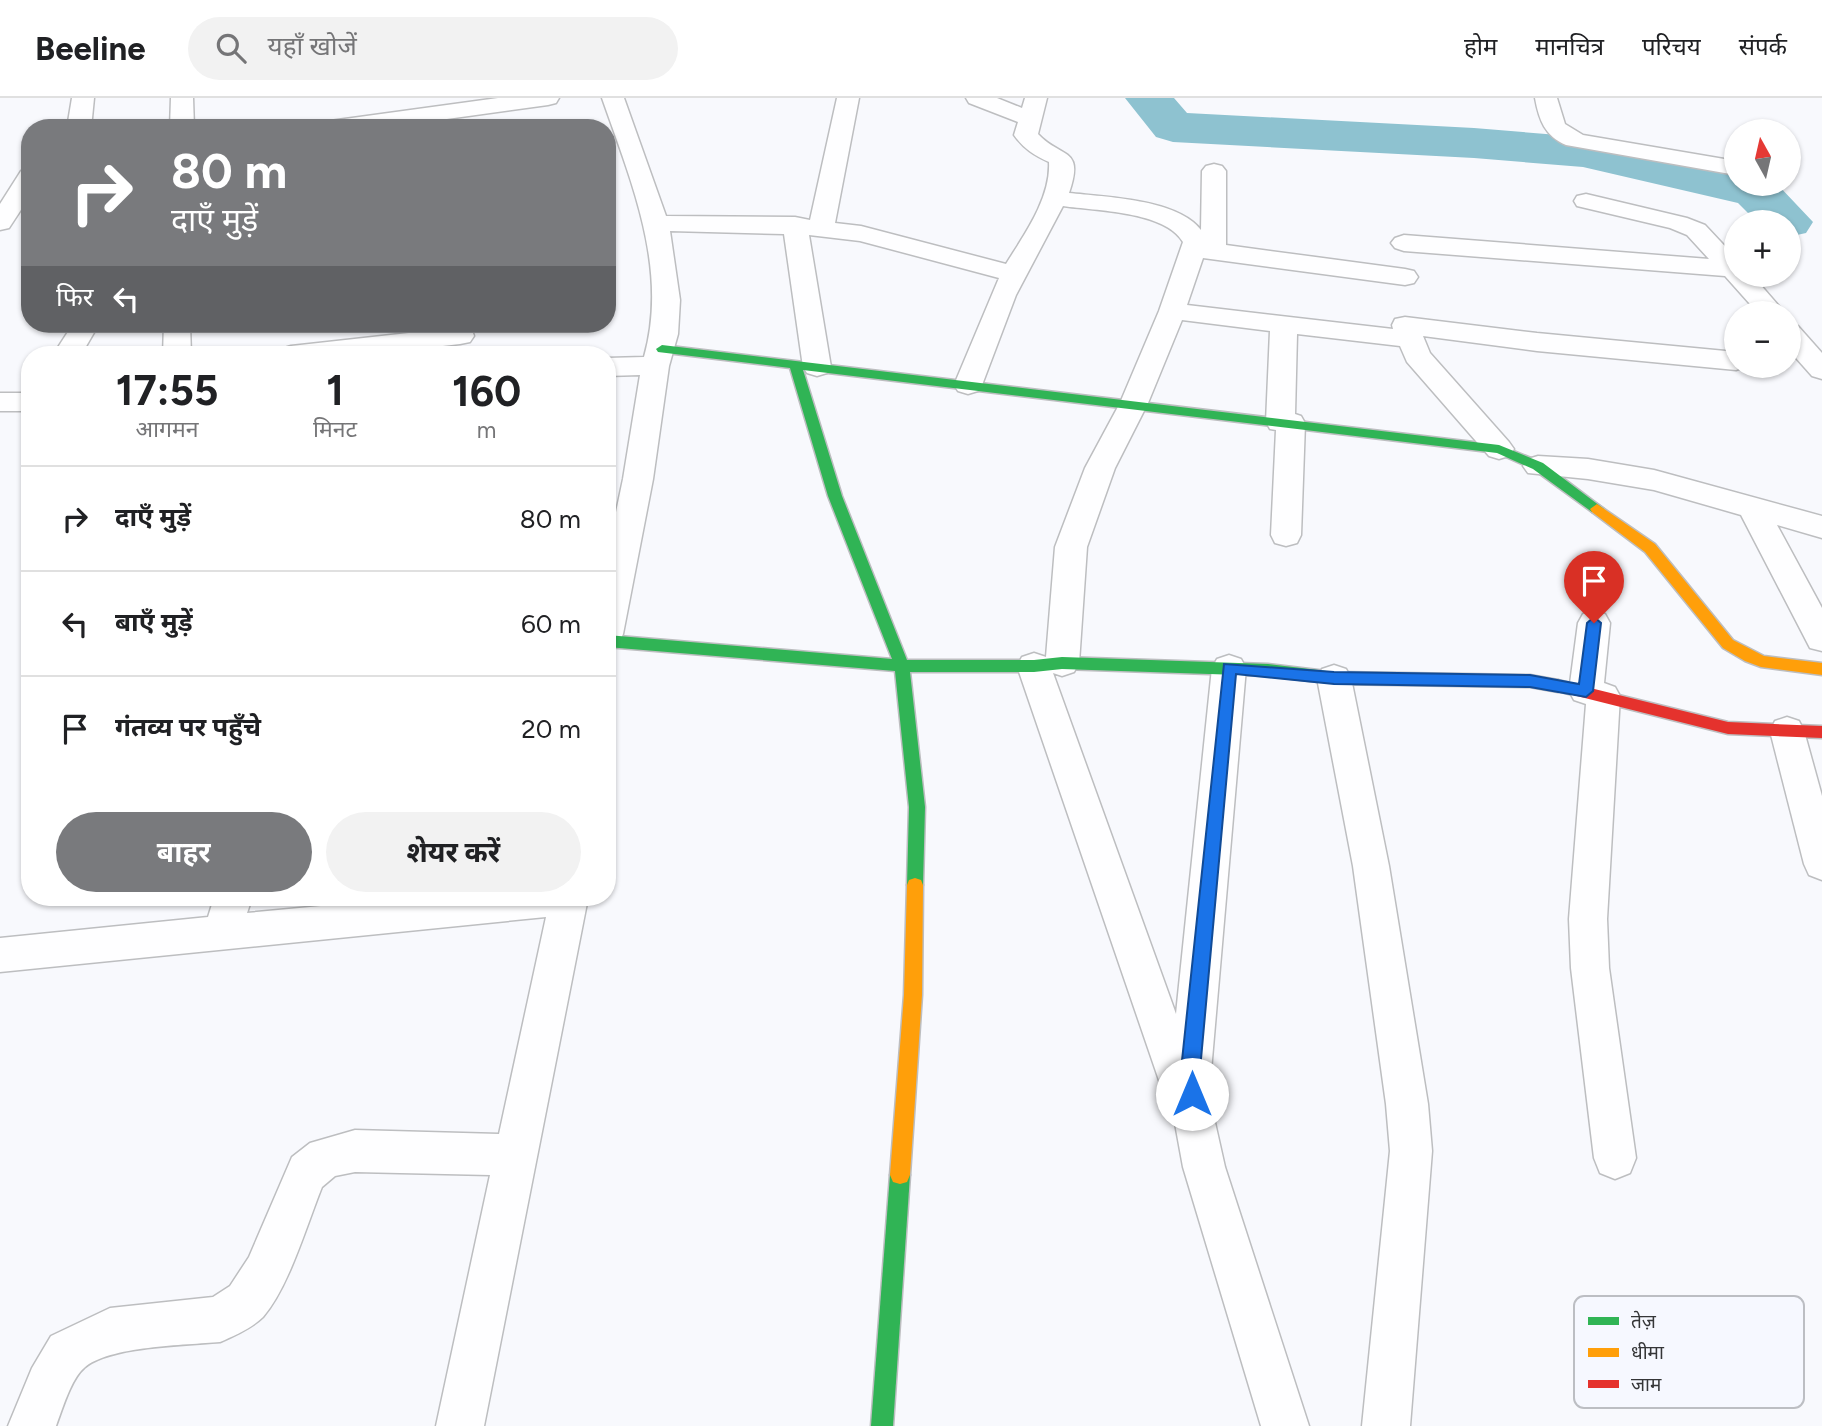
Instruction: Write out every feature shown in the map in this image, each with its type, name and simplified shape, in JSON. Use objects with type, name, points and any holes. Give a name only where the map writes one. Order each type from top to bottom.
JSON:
[{"type":"street","points":[[80,119],[83,98]]},
{"type":"street","points":[[182,98],[182,119]]},
{"type":"street","points":[[407,119],[426,106],[548,98]]},
{"type":"street","points":[[613,98],[656,223],[667,302],[638,479],[616,589]]},
{"type":"street","points":[[821,228],[848,98]]},
{"type":"street","points":[[968,385],[1013,274],[1056,198],[1064,167],[1061,159],[1029,141],[1026,135],[1033,108],[977,98]]},
{"type":"street","points":[[1546,98],[1555,128],[1565,137],[1584,143],[1724,166]]},
{"type":"street","points":[[1214,171],[1204,251],[1172,311],[1134,403],[1100,468],[1071,547],[1048,664],[1193,1118],[1204,1167],[1284,1426]]},
{"type":"street","points":[[0,174],[21,173]]},
{"type":"street","points":[[0,223],[21,188]]},
{"type":"street","points":[[1056,198],[1157,215],[1179,222],[1190,231],[1204,251],[1405,276]]},
{"type":"street","points":[[1586,201],[1678,223],[1696,230],[1724,260]]},
{"type":"street","points":[[1403,214],[1407,332],[1418,356],[1500,449]]},
{"type":"street","points":[[656,223],[795,225],[821,228],[861,234],[1013,274]]},
{"type":"street","points":[[795,225],[806,366],[835,496],[902,666],[917,807],[913,968],[882,1426]]},
{"type":"street","points":[[1404,243],[1724,271]]},
{"type":"street","points":[[1749,287],[1761,301]]},
{"type":"street","points":[[1172,311],[1284,324],[1537,342],[1724,360]]},
{"type":"street","points":[[1284,324],[1286,534]]},
{"type":"street","points":[[381,346],[461,338]]},
{"type":"street","points":[[1801,347],[1821,370]]},
{"type":"street","points":[[616,365],[659,357],[806,366],[1134,403],[1500,449],[1538,466],[1650,548],[1728,644],[1743,657],[1767,665],[1822,669]]},
{"type":"street","points":[[1801,368],[1821,370]]},
{"type":"street","points":[[1538,466],[1588,469],[1644,478],[1822,527]]},
{"type":"street","points":[[1753,508],[1822,639]]},
{"type":"street","points":[[1594,623],[1595,693],[1588,919],[1590,968],[1615,1158]]},
{"type":"street","points":[[616,641],[902,666],[1048,664],[1229,668],[1334,678],[1530,681],[1595,693],[1663,714],[1728,728],[1822,732]]},
{"type":"street","points":[[1193,1118],[1191,1070],[1229,668]]},
{"type":"street","points":[[1334,678],[1371,866],[1407,1104],[1411,1151],[1386,1426]]},
{"type":"street","points":[[1787,731],[1822,864]]},
{"type":"street","points":[[0,955],[228,915],[409,906]]},
{"type":"street","points":[[460,1426],[567,906]]},
{"type":"street","points":[[32,1426],[48,1384],[67,1352],[110,1331],[220,1320],[246,1303],[265,1273],[307,1172],[325,1158],[355,1151],[516,1155]]},
{"type":"waterway","points":[[1149,98],[1173,127],[1474,143],[1583,152],[1756,192],[1775,210]]},
{"type":"traffic: fast","points":[[662,349],[1499,449],[1538,466],[1597,509]]},
{"type":"traffic: fast","points":[[795,364],[835,496],[902,666],[917,807],[915,885]]},
{"type":"traffic: fast","points":[[616,642],[902,666],[1034,666],[1062,663],[1268,670],[1335,678]]},
{"type":"traffic: fast","points":[[882,1426],[900,1175]]},
{"type":"traffic: slow","points":[[1597,509],[1650,548],[1728,644],[1761,661],[1822,669]]},
{"type":"traffic: slow","points":[[1335,678],[1530,681],[1558,686]]},
{"type":"traffic: slow","points":[[900,1175],[913,995],[915,885]]},
{"type":"traffic: jam","points":[[1558,686],[1728,728],[1822,732]]},
{"type":"route","points":[[1192,1094],[1191,1070],[1229,668],[1334,678],[1472,678],[1530,681],[1586,691],[1594,623]]}]
